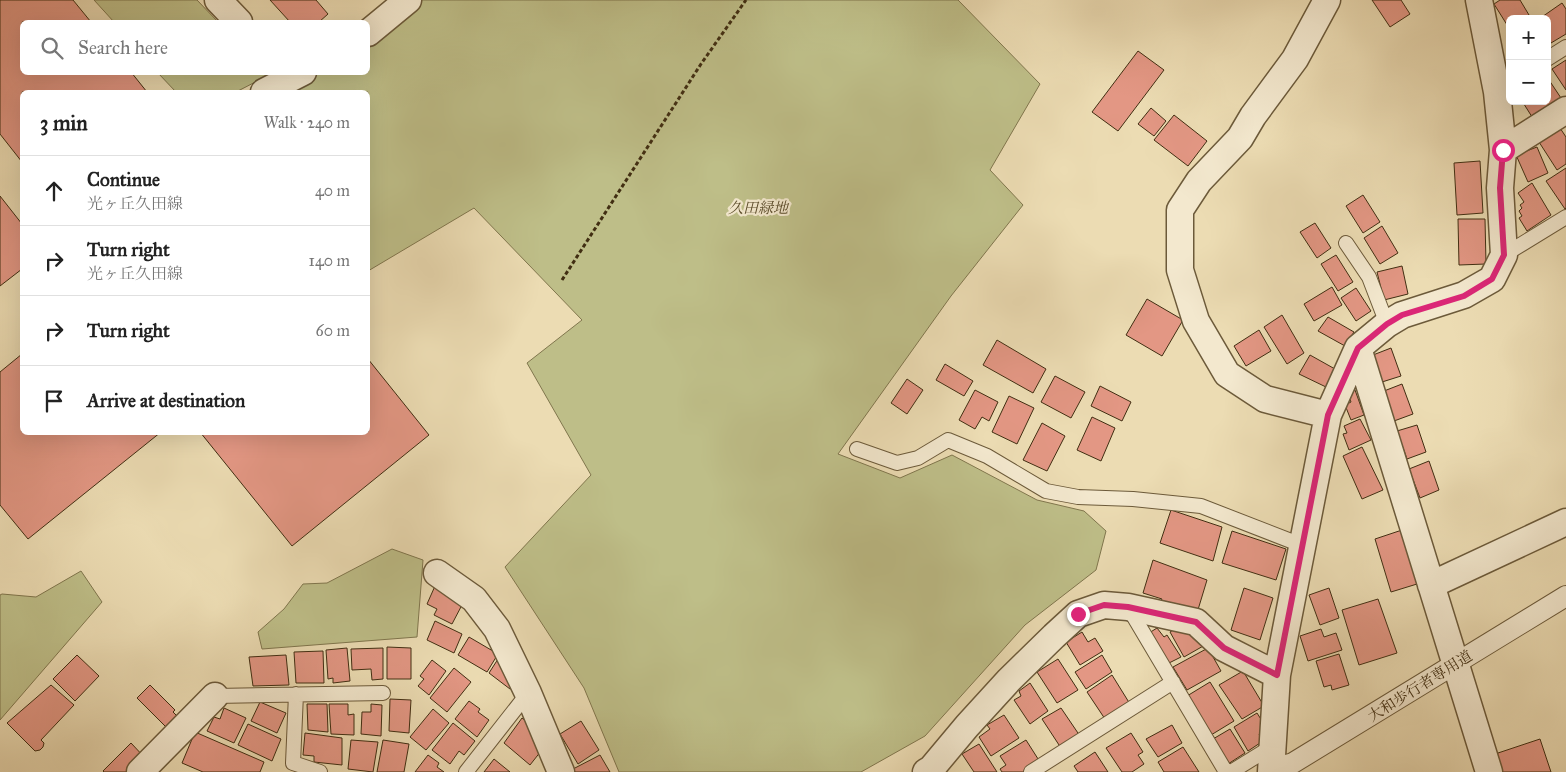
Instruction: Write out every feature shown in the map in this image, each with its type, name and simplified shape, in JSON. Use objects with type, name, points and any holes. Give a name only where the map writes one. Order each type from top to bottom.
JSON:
[{"type":"street","points":[[218,0],[237,20]]},
{"type":"street","points":[[1327,0],[1295,59],[1253,116],[1240,138],[1199,181],[1180,210],[1180,270],[1196,321],[1227,374],[1265,399],[1328,415]]},
{"type":"street","points":[[1272,762],[1277,675],[1304,546],[1328,415],[1358,348],[1387,324],[1402,315],[1464,296],[1485,284],[1492,279],[1504,255],[1500,188],[1503,150],[1503,88],[1479,0]]},
{"type":"street","points":[[370,30],[392,4]]},
{"type":"street","points":[[267,90],[293,75]]},
{"type":"street","points":[[1503,150],[1566,110]]},
{"type":"street","points":[[1358,348],[1490,772]]},
{"type":"street","points":[[1431,585],[1566,522]]},
{"type":"street","points":[[437,573],[474,598],[497,629],[528,693],[561,772]]},
{"type":"street","name":"大和歩行者専用道","points":[[1272,762],[1294,763],[1566,596]]},
{"type":"street","points":[[926,772],[931,769],[1009,680],[1078,614],[1104,605],[1128,607],[1196,622],[1224,648],[1277,675]]},
{"type":"street","points":[[140,772],[215,696]]},
{"type":"lane","points":[[1551,56],[1566,47]]},
{"type":"lane","points":[[1504,255],[1566,217]]},
{"type":"lane","points":[[1346,243],[1369,277],[1387,324]]},
{"type":"lane","points":[[857,449],[897,463],[918,458],[948,440],[987,456],[1046,491],[1078,497],[1133,499],[1201,506],[1304,546]]},
{"type":"lane","points":[[1128,607],[1226,772]]},
{"type":"lane","points":[[1031,772],[1173,682]]},
{"type":"lane","points":[[215,696],[383,693]]},
{"type":"lane","points":[[466,772],[528,693]]},
{"type":"lane","points":[[296,694],[293,763],[320,772]]},
{"type":"lane","points":[[1231,772],[1272,762]]},
{"type":"path","points":[[562,280],[701,64],[746,0]]},
{"type":"green space","points":[[94,0],[197,0],[216,20],[112,20]]},
{"type":"green space","name":"久田緑地","points":[[409,0],[958,0],[1040,84],[990,170],[1023,205],[951,296],[838,454],[900,478],[952,455],[1037,500],[1084,511],[1106,531],[1096,570],[1025,625],[925,736],[861,772],[619,772],[584,688],[505,567],[591,475],[527,363],[582,320],[474,208],[370,270],[370,90],[291,90],[315,75],[370,75],[370,38]]},
{"type":"green space","points":[[160,75],[267,76],[240,90],[174,90]]},
{"type":"green space","points":[[392,549],[423,560],[417,637],[262,649],[258,632],[284,609],[303,584],[327,583]]},
{"type":"green space","points":[[81,571],[102,602],[0,720],[0,595],[36,597]]},
{"type":"building","points":[[0,0],[73,0],[89,20],[20,20],[20,75],[133,75],[145,90],[20,90],[20,159],[0,134]]},
{"type":"building","points":[[270,0],[316,0],[328,14],[321,20],[288,20]]},
{"type":"building","points":[[1372,0],[1401,0],[1410,14],[1390,27]]},
{"type":"building","points":[[1500,0],[1520,0],[1529,15],[1506,15],[1506,23],[1494,4]]},
{"type":"building","points":[[1562,3],[1566,9],[1566,34],[1551,43],[1551,15],[1545,15]]},
{"type":"building","points":[[1138,51],[1164,70],[1118,131],[1092,112]]},
{"type":"building","points":[[1566,60],[1566,90],[1552,69]]},
{"type":"building","points":[[1551,83],[1563,101],[1534,120],[1525,105],[1551,105]]},
{"type":"building","points":[[1151,108],[1166,121],[1154,136],[1138,124]]},
{"type":"building","points":[[1174,115],[1207,141],[1188,166],[1154,140]]},
{"type":"building","points":[[1560,128],[1566,137],[1566,164],[1557,170],[1539,142]]},
{"type":"building","points":[[1537,147],[1548,173],[1528,182],[1516,155]]},
{"type":"building","points":[[1480,161],[1483,213],[1457,215],[1454,163]]},
{"type":"building","points":[[1566,168],[1566,208],[1565,209],[1546,181]]},
{"type":"building","points":[[1532,183],[1551,215],[1527,231],[1519,218],[1522,216],[1519,211],[1522,208],[1520,205],[1524,202],[1518,193]]},
{"type":"building","points":[[1363,195],[1380,222],[1363,233],[1346,206]]},
{"type":"building","points":[[0,196],[20,221],[20,271],[0,286]]},
{"type":"building","points":[[1458,219],[1485,219],[1486,264],[1459,265]]},
{"type":"building","points":[[1315,223],[1331,248],[1317,258],[1300,232]]},
{"type":"building","points":[[1382,226],[1398,253],[1380,264],[1364,238]]},
{"type":"building","points":[[1336,255],[1353,282],[1338,291],[1321,264]]},
{"type":"building","points":[[1402,266],[1408,294],[1384,300],[1377,272]]},
{"type":"building","points":[[1332,287],[1342,305],[1314,321],[1304,304]]},
{"type":"building","points":[[1356,288],[1371,311],[1356,321],[1341,298]]},
{"type":"building","points":[[1147,299],[1183,320],[1162,356],[1126,335]]},
{"type":"building","points":[[1282,315],[1304,353],[1287,364],[1264,327]]},
{"type":"building","points":[[1328,317],[1354,332],[1345,346],[1318,331]]},
{"type":"building","points":[[1259,330],[1271,351],[1246,366],[1234,346]]},
{"type":"building","points":[[997,340],[1046,369],[1033,393],[983,365]]},
{"type":"building","points":[[1391,348],[1401,376],[1382,382],[1373,355]]},
{"type":"building","points":[[1310,355],[1335,369],[1326,387],[1299,374]]},
{"type":"building","points":[[20,356],[20,435],[157,435],[28,539],[0,505],[0,372]]},
{"type":"building","points":[[370,361],[429,435],[292,546],[202,435],[370,435]]},
{"type":"building","points":[[945,364],[973,381],[964,396],[936,380]]},
{"type":"building","points":[[1055,376],[1085,392],[1071,418],[1041,402]]},
{"type":"building","points":[[907,379],[923,390],[907,414],[891,403]]},
{"type":"building","points":[[1402,384],[1413,414],[1394,421],[1384,391]]},
{"type":"building","points":[[1100,386],[1131,402],[1122,421],[1091,406]]},
{"type":"building","points":[[975,390],[998,402],[989,421],[982,417],[975,429],[959,420]]},
{"type":"building","points":[[1355,390],[1364,415],[1351,420],[1345,405],[1351,402],[1348,394]]},
{"type":"building","points":[[1009,396],[1034,408],[1017,444],[992,432]]},
{"type":"building","points":[[1092,417],[1115,428],[1101,461],[1077,450]]},
{"type":"building","points":[[1360,419],[1371,440],[1349,450],[1343,434],[1347,433],[1344,426]]},
{"type":"building","points":[[1042,423],[1065,436],[1047,471],[1023,460]]},
{"type":"building","points":[[1417,425],[1426,452],[1407,459],[1397,431]]},
{"type":"building","points":[[1362,447],[1383,490],[1362,499],[1343,456]]},
{"type":"building","points":[[1429,461],[1439,490],[1420,498],[1409,469]]},
{"type":"building","points":[[1171,510],[1222,527],[1213,561],[1160,543]]},
{"type":"building","points":[[1402,530],[1417,584],[1391,592],[1375,539]]},
{"type":"building","points":[[1232,531],[1286,549],[1276,580],[1222,563]]},
{"type":"building","points":[[1153,560],[1207,580],[1197,613],[1159,604],[1162,599],[1143,593]]},
{"type":"building","points":[[435,586],[463,603],[452,624],[434,615],[437,609],[427,604]]},
{"type":"building","points":[[1244,588],[1273,598],[1260,640],[1231,630]]},
{"type":"building","points":[[1329,588],[1339,618],[1320,625],[1309,595]]},
{"type":"building","points":[[1378,599],[1397,653],[1359,665],[1342,610]]},
{"type":"building","points":[[435,621],[462,634],[454,653],[427,640]]},
{"type":"building","points":[[1157,628],[1164,637],[1167,635],[1181,657],[1167,664],[1149,633]]},
{"type":"building","points":[[1176,628],[1195,628],[1205,645],[1184,657],[1170,632]]},
{"type":"building","points":[[1321,629],[1324,637],[1336,633],[1342,650],[1308,661],[1300,636]]},
{"type":"building","points":[[1082,632],[1088,642],[1095,638],[1103,651],[1080,665],[1066,642]]},
{"type":"building","points":[[469,637],[498,654],[487,672],[458,655]]},
{"type":"building","points":[[387,647],[411,648],[411,679],[387,679]]},
{"type":"building","points":[[347,648],[350,681],[333,683],[333,678],[328,679],[326,650]]},
{"type":"building","points":[[383,648],[383,679],[372,680],[371,669],[352,670],[351,649]]},
{"type":"building","points":[[1208,648],[1221,671],[1187,690],[1173,667]]},
{"type":"building","points":[[323,651],[324,683],[296,683],[294,652]]},
{"type":"building","points":[[1339,654],[1349,685],[1332,690],[1331,685],[1324,687],[1316,661]]},
{"type":"building","points":[[77,655],[99,676],[75,701],[53,679]]},
{"type":"building","points":[[286,655],[289,685],[253,686],[249,657]]},
{"type":"building","points":[[1102,655],[1112,672],[1086,689],[1075,672]]},
{"type":"building","points":[[498,659],[516,682],[510,689],[489,673]]},
{"type":"building","points":[[1058,659],[1078,690],[1057,703],[1037,672]]},
{"type":"building","points":[[432,660],[446,671],[429,695],[418,686],[424,679],[420,676]]},
{"type":"building","points":[[454,668],[471,682],[447,712],[430,698]]},
{"type":"building","points":[[1243,671],[1264,706],[1242,719],[1219,685]]},
{"type":"building","points":[[1112,675],[1130,704],[1105,719],[1087,692]]},
{"type":"building","points":[[1210,682],[1234,721],[1211,735],[1187,696]]},
{"type":"building","points":[[1030,683],[1048,711],[1030,724],[1014,700],[1021,696],[1019,691]]},
{"type":"building","points":[[51,685],[74,705],[41,740],[44,743],[43,747],[35,751],[7,723]]},
{"type":"building","points":[[150,685],[175,710],[173,712],[179,718],[168,729],[137,698]]},
{"type":"building","points":[[390,699],[411,700],[409,733],[389,731]]},
{"type":"building","points":[[469,701],[480,709],[478,712],[489,720],[477,737],[455,719]]},
{"type":"building","points":[[260,702],[286,713],[277,733],[251,721]]},
{"type":"building","points":[[307,704],[327,704],[328,732],[308,730]]},
{"type":"building","points":[[329,704],[348,704],[348,715],[354,714],[354,735],[331,734]]},
{"type":"building","points":[[371,704],[382,705],[381,736],[361,734],[362,712],[371,712]]},
{"type":"building","points":[[224,708],[246,718],[234,743],[207,731],[214,717],[220,719]]},
{"type":"building","points":[[1061,708],[1080,736],[1061,748],[1042,719]]},
{"type":"building","points":[[433,709],[449,723],[426,750],[410,737]]},
{"type":"building","points":[[1257,713],[1264,724],[1264,732],[1259,734],[1263,741],[1248,751],[1234,727]]},
{"type":"building","points":[[1004,715],[1019,738],[991,756],[979,737],[990,729],[987,725]]},
{"type":"building","points":[[522,718],[537,730],[545,746],[530,765],[504,743]]},
{"type":"building","points":[[581,721],[599,750],[578,764],[560,734]]},
{"type":"building","points":[[453,723],[475,741],[464,755],[459,751],[450,764],[432,750]]},
{"type":"building","points":[[248,724],[281,739],[272,761],[238,745]]},
{"type":"building","points":[[1172,725],[1182,743],[1158,757],[1146,739]]},
{"type":"building","points":[[1230,729],[1245,753],[1228,764],[1213,739]]},
{"type":"building","points":[[195,732],[264,762],[260,772],[203,772],[182,763]]},
{"type":"building","points":[[305,733],[342,738],[342,765],[314,762],[314,756],[303,755]]},
{"type":"building","points":[[1131,733],[1143,752],[1138,755],[1144,764],[1132,772],[1122,772],[1106,748]]},
{"type":"building","points":[[1540,739],[1551,772],[1501,772],[1495,754]]},
{"type":"building","points":[[351,740],[378,742],[373,772],[348,769]]},
{"type":"building","points":[[383,740],[409,744],[404,772],[377,772]]},
{"type":"building","points":[[1026,740],[1040,762],[1024,772],[1002,772],[1000,769],[1006,765],[1000,756]]},
{"type":"building","points":[[131,743],[146,759],[134,772],[104,772],[103,771]]},
{"type":"building","points":[[979,744],[997,772],[974,772],[962,754]]},
{"type":"building","points":[[1183,747],[1199,772],[1164,772],[1158,762]]},
{"type":"building","points":[[1095,752],[1108,772],[1078,772],[1074,766]]},
{"type":"building","points":[[428,755],[439,763],[437,767],[444,772],[415,772]]},
{"type":"building","points":[[600,755],[610,772],[575,772],[573,769]]},
{"type":"building","points":[[494,759],[510,772],[484,772]]},
{"type":"route","points":[[1078,614],[1104,605],[1128,607],[1196,622],[1224,648],[1277,675],[1304,546],[1328,415],[1358,348],[1387,324],[1402,315],[1464,296],[1492,279],[1504,255],[1500,188],[1503,150]]}]
